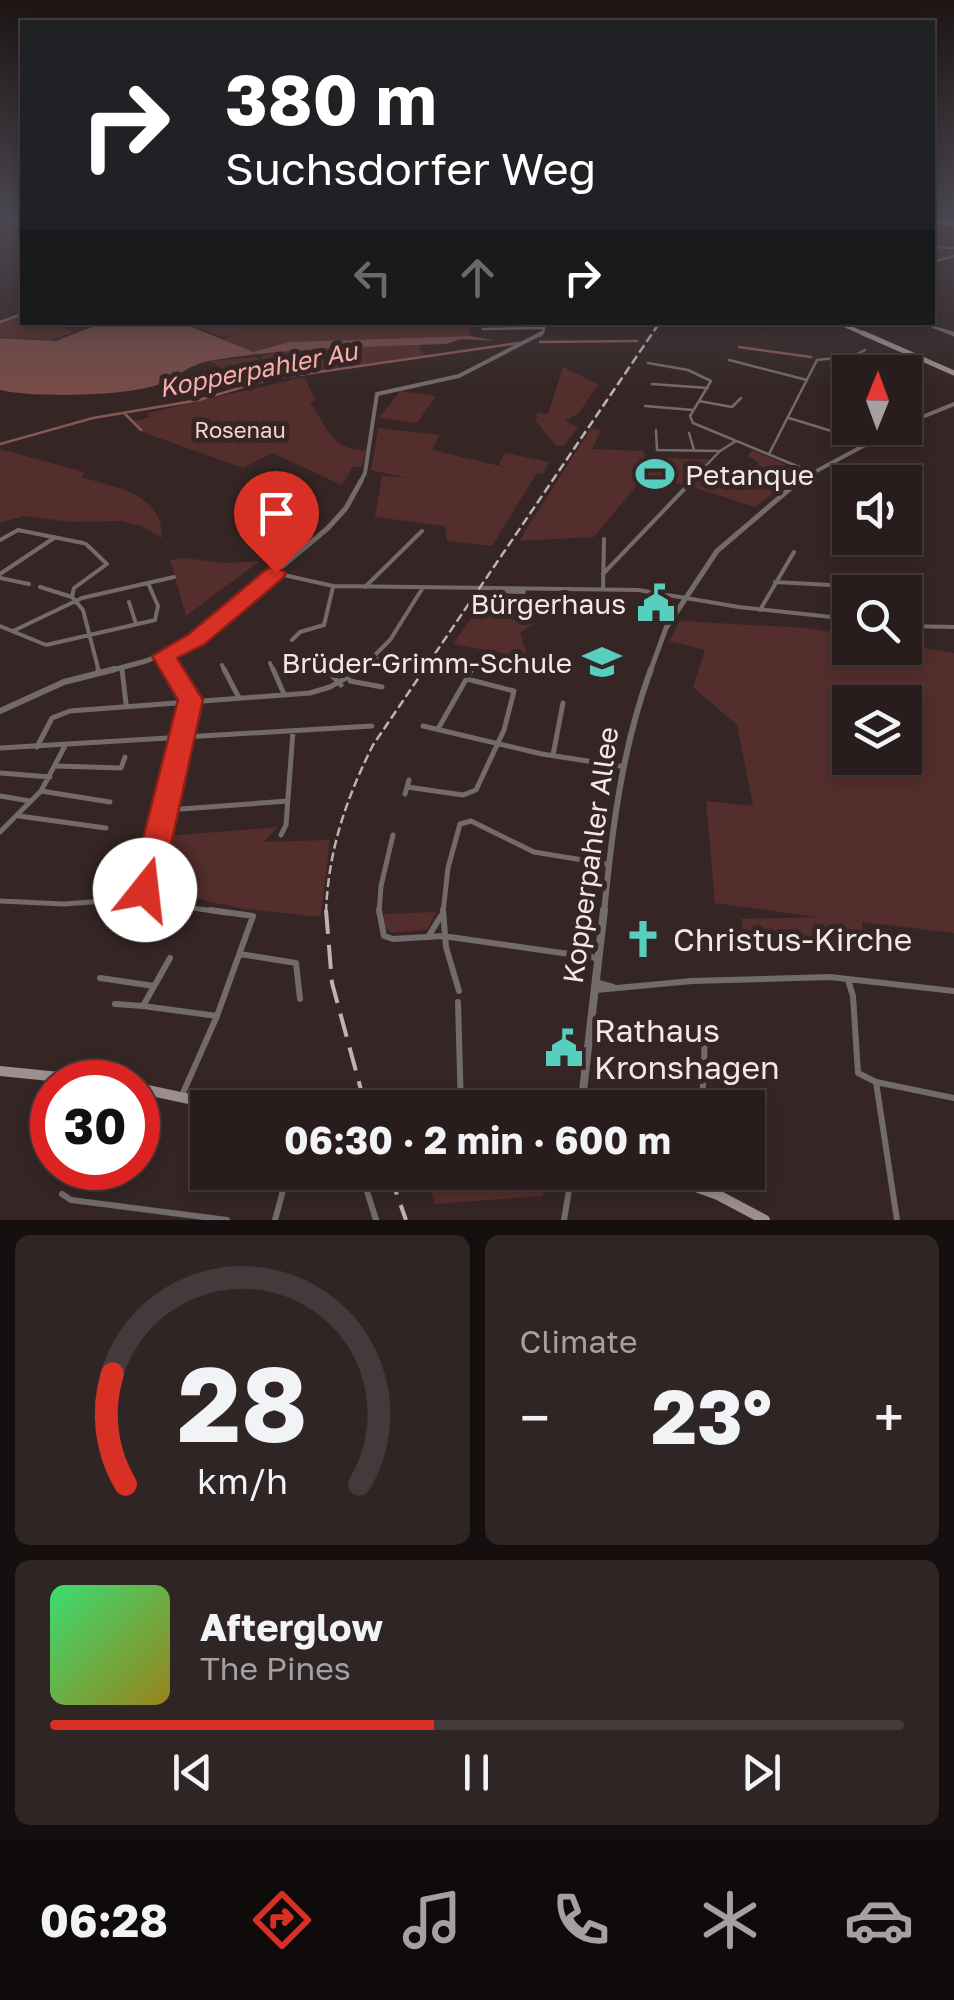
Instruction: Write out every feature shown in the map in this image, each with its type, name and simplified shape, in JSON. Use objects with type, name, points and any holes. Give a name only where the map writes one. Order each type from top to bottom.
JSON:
[{"type":"main road","points":[[847,325],[954,372]]},
{"type":"main road","points":[[1,1073],[30,1075]]},
{"type":"main road","points":[[160,1093],[190,1100]]},
{"type":"main road","points":[[714,1190],[765,1220]]},
{"type":"street","points":[[929,325],[954,334]]},
{"type":"street","points":[[484,329],[544,328]]},
{"type":"street","points":[[0,711],[49,688],[166,658],[197,639],[328,528],[354,497],[368,464],[377,394],[452,378],[532,342],[544,328]]},
{"type":"street","points":[[856,355],[866,350]]},
{"type":"street","points":[[769,454],[817,360],[832,358]]},
{"type":"street","points":[[729,360],[807,380]]},
{"type":"street","points":[[648,363],[700,374],[710,381],[692,410],[693,424],[809,471]]},
{"type":"street","points":[[652,384],[708,388]]},
{"type":"street","points":[[699,401],[732,407],[741,398]]},
{"type":"street","points":[[922,417],[954,404]]},
{"type":"street","points":[[645,406],[692,410]]},
{"type":"street","points":[[943,408],[954,413]]},
{"type":"street","points":[[788,418],[832,429]]},
{"type":"street","points":[[656,430],[658,450],[720,450]]},
{"type":"street","points":[[689,432],[694,450]]},
{"type":"street","points":[[603,574],[720,450],[736,441]]},
{"type":"street","name":"Kopperpahler Allee","points":[[583,1090],[620,766],[646,668],[685,597],[760,507],[809,471],[857,445]]},
{"type":"street","points":[[0,540],[18,530],[85,543],[107,564],[74,588],[99,673]]},
{"type":"street","points":[[364,587],[422,531]]},
{"type":"street","points":[[0,576],[54,538]]},
{"type":"street","points":[[603,590],[604,539]]},
{"type":"street","points":[[760,610],[794,552]]},
{"type":"street","points":[[276,573],[333,586],[638,590],[832,617]]},
{"type":"street","points":[[0,576],[29,584]]},
{"type":"street","points":[[13,631],[74,598],[174,577]]},
{"type":"street","points":[[775,582],[830,585]]},
{"type":"street","points":[[0,626],[46,645],[158,618],[155,596],[148,583]]},
{"type":"street","points":[[292,640],[300,632],[324,625],[333,586]]},
{"type":"street","points":[[40,587],[74,598]]},
{"type":"street","points":[[36,746],[52,718],[70,711],[284,694],[350,682],[374,659],[422,589]]},
{"type":"street","points":[[129,602],[136,624]]},
{"type":"street","points":[[922,626],[954,627]]},
{"type":"street","points":[[144,898],[191,700],[166,658]]},
{"type":"street","points":[[317,659],[342,685]]},
{"type":"street","points":[[374,659],[406,662]]},
{"type":"street","points":[[270,663],[284,694]]},
{"type":"street","points":[[222,665],[239,698]]},
{"type":"street","points":[[438,729],[473,667]]},
{"type":"street","points":[[122,668],[126,704]]},
{"type":"street","points":[[407,787],[471,794],[501,745],[514,691],[468,679]]},
{"type":"street","points":[[350,682],[382,686]]},
{"type":"street","points":[[553,756],[564,702]]},
{"type":"street","points":[[0,748],[372,726]]},
{"type":"street","points":[[423,726],[553,756],[620,766]]},
{"type":"street","points":[[281,835],[286,825],[293,730]]},
{"type":"street","points":[[2,828],[41,791],[66,746]]},
{"type":"street","points":[[57,766],[121,768],[124,757]]},
{"type":"street","points":[[0,773],[50,777]]},
{"type":"street","points":[[41,791],[110,802]]},
{"type":"street","points":[[0,796],[31,802]]},
{"type":"street","points":[[167,810],[288,801]]},
{"type":"street","points":[[19,816],[106,828]]},
{"type":"street","points":[[459,991],[443,936],[442,916],[443,883],[464,821],[534,852],[607,864]]},
{"type":"street","points":[[393,835],[382,874],[379,926],[384,936],[443,936],[598,958]]},
{"type":"street","points":[[0,901],[64,904],[144,898],[149,902],[252,916],[217,1016],[182,1098]]},
{"type":"street","points":[[428,937],[442,916]]},
{"type":"street","points":[[240,954],[296,963],[300,999]]},
{"type":"street","points":[[143,1006],[170,958]]},
{"type":"street","points":[[100,978],[154,986]]},
{"type":"street","points":[[847,979],[853,996],[858,1073],[876,1082],[954,1098]]},
{"type":"street","points":[[594,986],[847,979],[954,991]]},
{"type":"street","points":[[458,1002],[460,1090]]},
{"type":"street","points":[[115,1004],[217,1016]]},
{"type":"street","points":[[703,1090],[706,1036]]},
{"type":"street","points":[[876,1082],[898,1220]]},
{"type":"street","points":[[275,1220],[283,1190]]},
{"type":"street","points":[[367,1190],[376,1220]]},
{"type":"street","points":[[564,1220],[569,1190]]},
{"type":"street","points":[[62,1194],[71,1200],[228,1220]]},
{"type":"green space","points":[[20,317],[20,325],[55,325],[74,332],[52,340],[0,337],[0,323]]},
{"type":"green space","points":[[190,325],[471,325],[470,336],[290,342],[253,352],[222,340],[242,331],[223,337]]},
{"type":"green space","points":[[422,345],[419,349],[427,356],[279,375],[234,386],[228,379],[231,376],[210,361],[256,357],[263,363],[262,356],[277,351]]},
{"type":"green space","points":[[563,367],[598,384],[579,413],[565,421],[578,427],[564,446],[556,446],[536,421],[537,413],[548,414]]},
{"type":"green space","name":"Rosenau","points":[[304,377],[316,400],[310,403],[331,436],[344,446],[366,451],[362,467],[353,467],[342,485],[272,453],[243,468],[142,432],[134,421],[150,417],[147,413]]},
{"type":"green space","points":[[400,391],[436,396],[417,423],[379,418]]},
{"type":"green space","points":[[378,428],[440,435],[432,450],[504,467],[499,464],[505,453],[549,462],[543,474],[537,473],[492,546],[447,541],[445,526],[375,517],[382,476],[407,478],[371,470]]},
{"type":"green space","points":[[591,428],[601,430],[592,449],[643,451],[645,458],[709,459],[701,469],[743,481],[759,463],[748,456],[752,450],[803,472],[755,507],[687,485],[643,478],[594,537],[519,541]]},
{"type":"green space","points":[[0,449],[84,472],[81,477],[135,495],[154,511],[162,538],[141,526],[121,521],[72,522],[23,516],[0,523]]},
{"type":"green space","points":[[170,560],[226,563],[260,561],[186,616]]},
{"type":"green space","points":[[475,612],[534,624],[520,633],[528,658],[453,644]]},
{"type":"green space","points":[[680,621],[832,632],[832,665],[922,665],[922,648],[954,653],[954,933],[862,922],[865,949],[746,945],[741,919],[818,917],[715,903],[706,801],[753,806],[737,725],[693,687],[705,650],[669,641]]},
{"type":"green space","points":[[278,827],[263,842],[330,840],[321,917],[245,909],[154,890],[167,836]]},
{"type":"green space","points":[[436,912],[427,930],[391,933],[385,927],[384,914]]},
{"type":"green space","points":[[430,1190],[543,1190],[543,1196],[435,1204]]},
{"type":"shaded area","points":[[97,325],[187,325],[253,352],[290,342],[470,336],[495,341],[461,339],[446,344],[239,356],[201,363],[161,383],[120,392],[55,395],[0,390],[0,338],[56,341]]},
{"type":"waterway","points":[[0,322],[20,315]]},
{"type":"waterway","name":"Kopperpahler Au","points":[[540,342],[637,341]]},
{"type":"waterway","name":"Kopperpahler Au","points":[[0,444],[93,418],[199,400],[270,379],[519,343]]},
{"type":"waterway","name":"Kopperpahler Au","points":[[739,347],[811,357]]},
{"type":"waterway","points":[[124,413],[141,430]]},
{"type":"railway","points":[[326,912],[330,868],[340,826],[373,745],[658,325]]},
{"type":"railway","points":[[326,912],[332,983],[361,1090]]},
{"type":"railway","points":[[395,1190],[406,1220]]},
{"type":"place","name":"Petanque","points":[[655,474]]},
{"type":"place","name":"Bürgerhaus","points":[[656,603]]},
{"type":"place","name":"Brüder-Grimm-Schule","points":[[602,662]]},
{"type":"place","name":"Christus-Kirche","points":[[643,939]]},
{"type":"place","name":"Rathaus Kronshagen","points":[[564,1048]]},
{"type":"route","points":[[145,890],[191,700],[164,656],[197,639],[276,573]]}]
